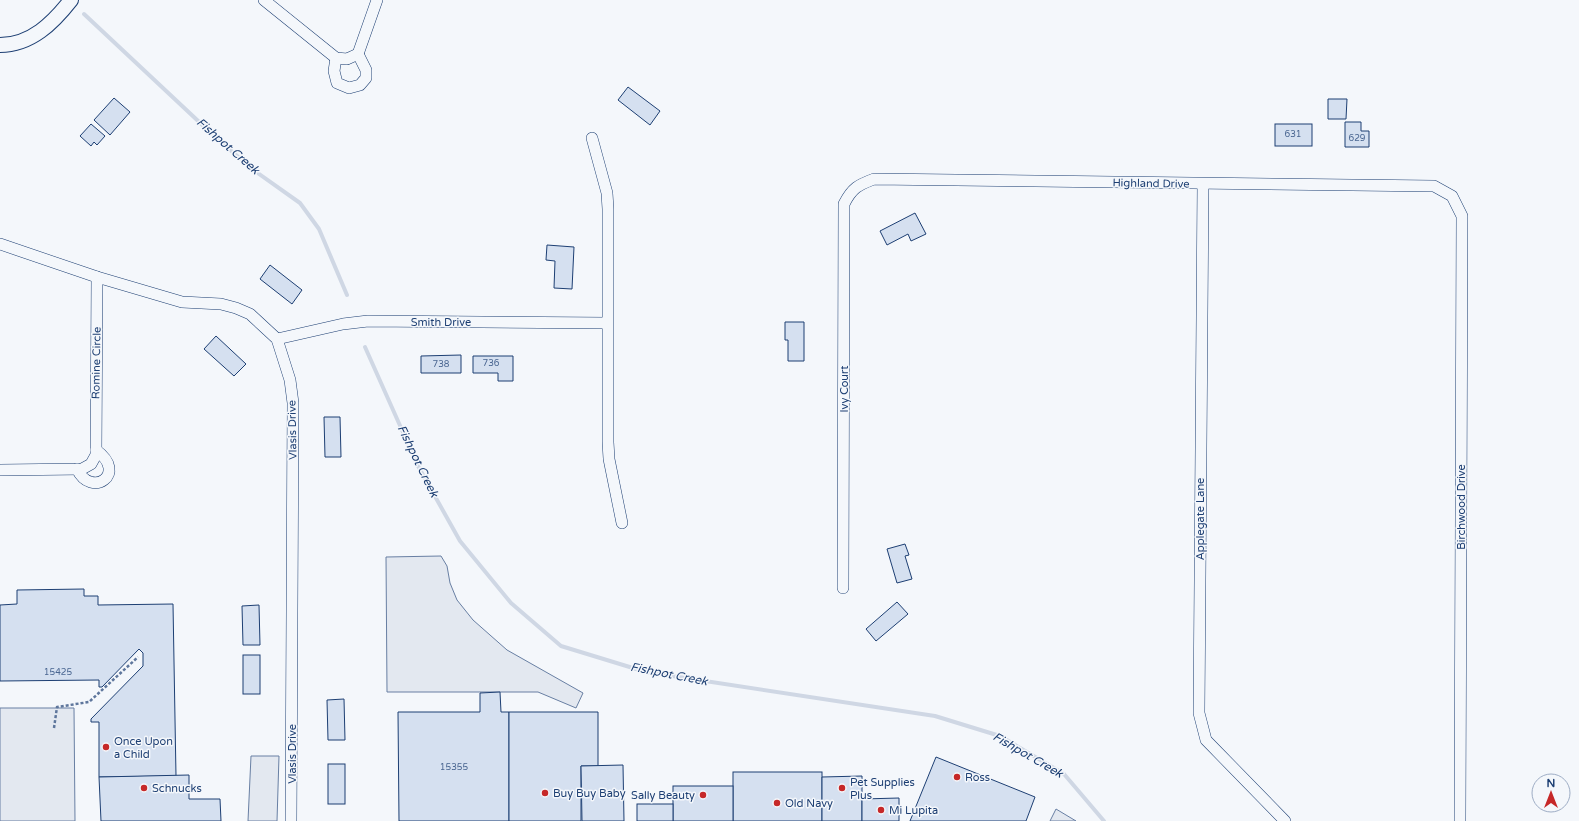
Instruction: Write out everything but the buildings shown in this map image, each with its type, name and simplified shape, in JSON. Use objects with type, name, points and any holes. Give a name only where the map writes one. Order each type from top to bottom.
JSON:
[{"type":"street","points":[[264,0],[336,58],[347,59],[358,54]]},
{"type":"street","points":[[336,58],[334,71],[337,83],[349,88],[360,85],[366,78],[366,70],[358,54],[376,0]]},
{"type":"street","points":[[0,45],[14,44],[33,36],[47,26],[67,5]]},
{"type":"street","points":[[592,138],[607,193],[609,454],[622,523]]},
{"type":"street","name":"Highland Drive","points":[[850,191],[860,184],[874,179],[1434,186],[1452,196]]},
{"type":"street","name":"Applegate Lane","points":[[1203,184],[1199,713],[1206,740],[1285,821]]},
{"type":"street","name":"Ivy Court","points":[[843,588],[844,204],[850,191]]},
{"type":"street","name":"Birchwood Drive","points":[[1452,196],[1462,216],[1460,821]]},
{"type":"street","name":"Vlasis Drive","points":[[0,244],[97,277],[182,302],[221,304],[236,308],[250,314],[277,339],[290,380],[293,403],[291,821]]},
{"type":"street","name":"Romine Circle","points":[[96,450],[94,436],[97,277]]},
{"type":"street","name":"Smith Drive","points":[[277,339],[343,324],[368,321],[607,323]]},
{"type":"street","points":[[77,469],[81,476],[88,482],[99,484],[105,479],[110,472],[110,465],[107,459],[96,450]]},
{"type":"street","points":[[0,470],[77,469],[91,464],[96,456],[96,450]]},
{"type":"path","points":[[54,728],[57,706],[89,702],[138,658]]},
{"type":"shaded area","points":[[441,556],[447,566],[450,583],[457,600],[473,620],[507,650],[583,693],[576,708],[538,692],[387,692],[386,557]]},
{"type":"shaded area","points":[[0,708],[74,708],[75,821],[0,821]]},
{"type":"shaded area","points":[[251,756],[279,756],[277,821],[248,821]]},
{"type":"shaded area","points":[[1056,809],[1076,821],[1050,821]]},
{"type":"waterway","name":"Fishpot Creek","points":[[84,14],[212,134],[252,169],[300,203],[319,229],[347,295]]},
{"type":"waterway","name":"Fishpot Creek","points":[[365,347],[418,466],[460,541],[511,603],[561,646],[646,672],[935,716],[1000,736],[1064,774],[1104,821]]},
{"type":"place","name":"Once Upon a Child","points":[[106,747]]},
{"type":"place","name":"Ross","points":[[957,777]]},
{"type":"place","name":"Schnucks","points":[[144,788]]},
{"type":"place","name":"Pet Supplies Plus","points":[[842,788]]},
{"type":"place","name":"Buy Buy Baby","points":[[545,793]]},
{"type":"place","name":"Sally Beauty","points":[[703,795]]},
{"type":"place","name":"Old Navy","points":[[777,803]]},
{"type":"place","name":"Mi Lupita","points":[[881,810]]}]
